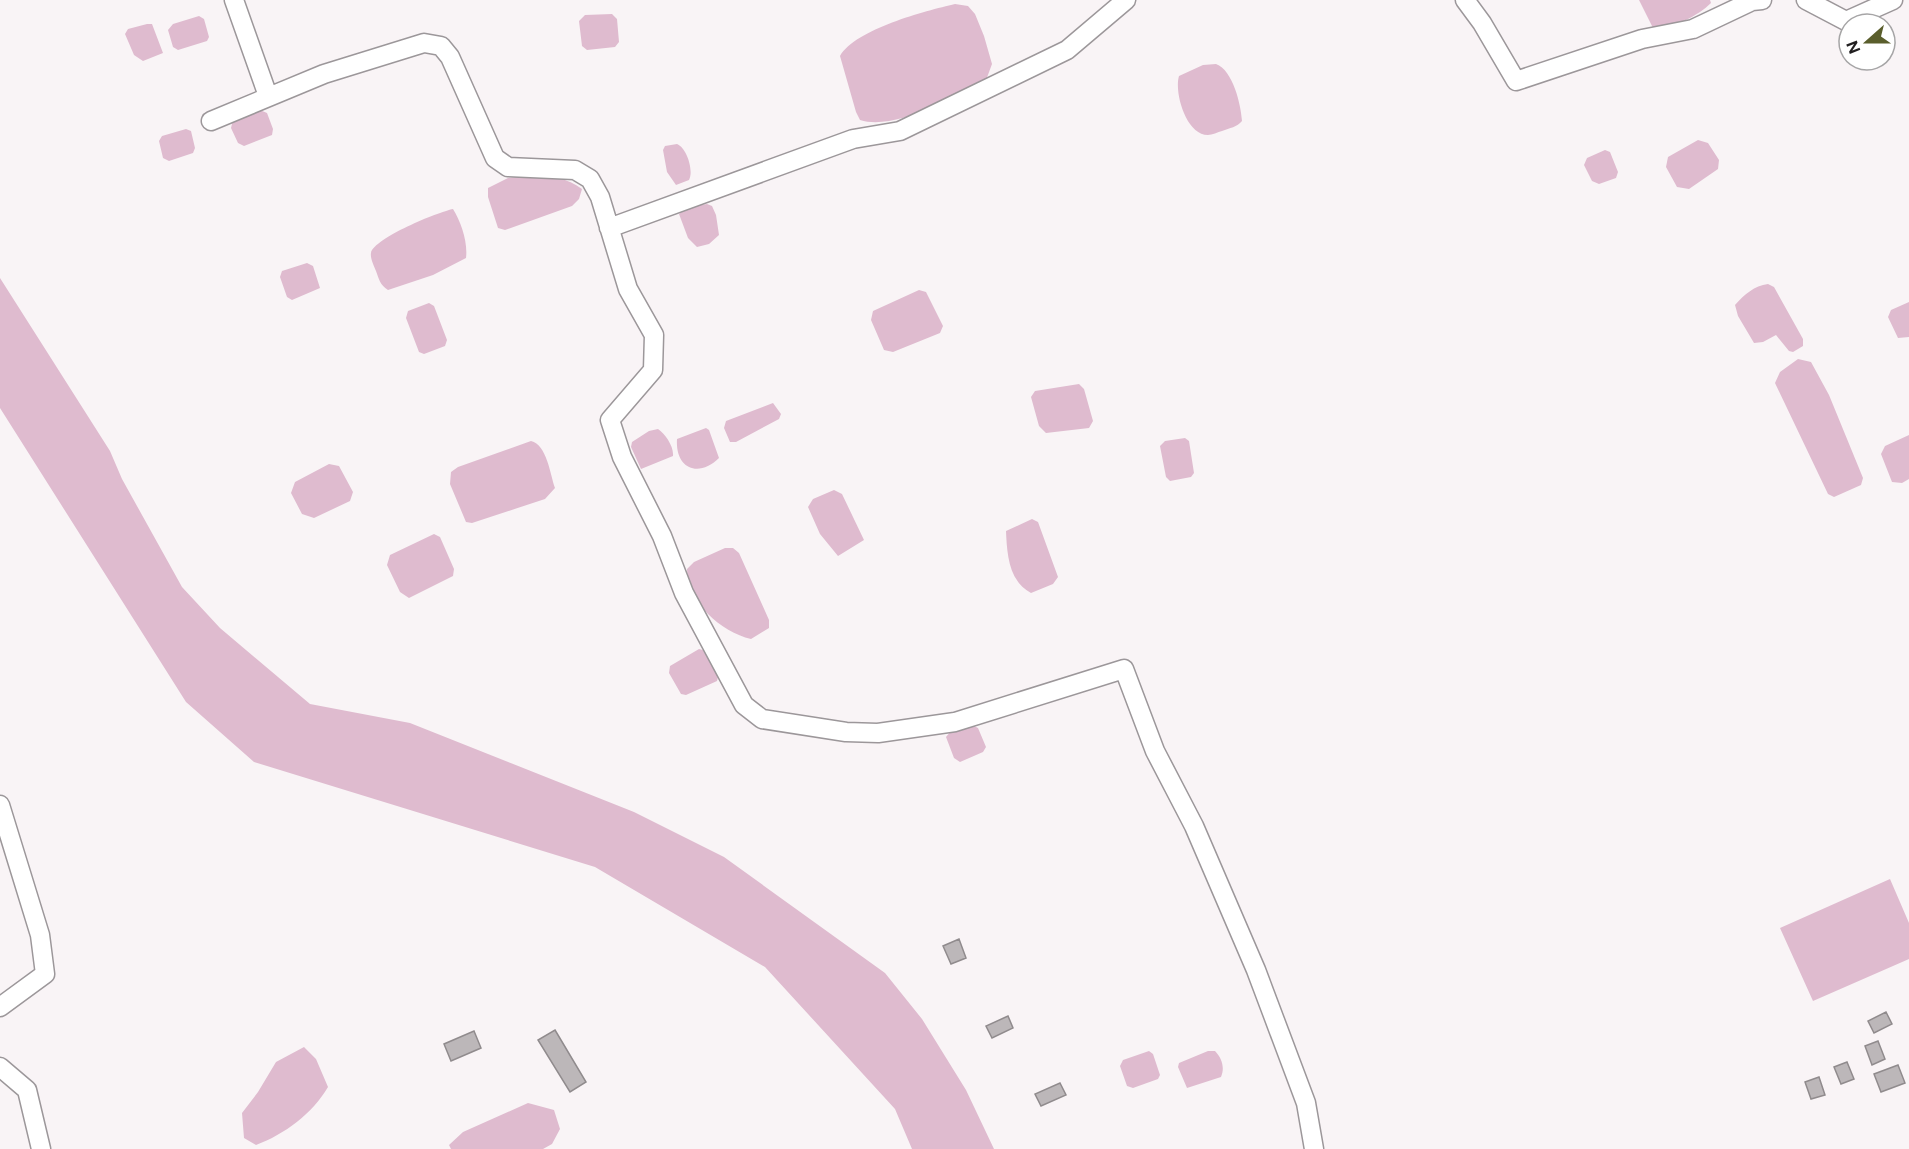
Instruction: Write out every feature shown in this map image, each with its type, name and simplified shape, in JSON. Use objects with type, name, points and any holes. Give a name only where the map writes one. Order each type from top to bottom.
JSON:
[{"type":"street","points":[[234,0],[268,96]]},
{"type":"street","points":[[609,228],[853,139],[900,131],[1067,51],[1126,0]]},
{"type":"street","points":[[1465,0],[1482,23],[1516,81],[1642,39],[1694,29],[1752,1],[1762,0]]},
{"type":"street","points":[[1806,0],[1846,21],[1893,0]]},
{"type":"street","points":[[211,121],[324,74],[424,43],[441,46],[450,57],[495,158],[507,167],[574,170],[590,179],[600,197],[628,289],[654,335],[653,370],[610,420],[622,457],[662,536],[684,593],[744,705],[762,718],[846,732],[878,733],[955,722],[1124,669],[1155,751],[1194,826],[1256,970],[1306,1103],[1314,1149]]},
{"type":"street","points":[[0,805],[40,935],[45,974],[0,1006]]},
{"type":"street","points":[[0,1067],[27,1090],[41,1149]]},
{"type":"shaded area","points":[[1639,0],[1710,0],[1711,3],[1684,21],[1653,28]]},
{"type":"shaded area","points":[[955,4],[968,6],[975,14],[984,36],[992,64],[985,83],[907,117],[890,121],[860,120],[840,56],[848,46],[860,37],[892,23]]},
{"type":"shaded area","points":[[612,14],[617,19],[619,42],[615,47],[587,50],[582,46],[579,21],[585,15]]},
{"type":"shaded area","points":[[199,16],[204,19],[209,37],[207,41],[178,50],[173,47],[168,30],[173,24]]},
{"type":"shaded area","points":[[152,24],[163,53],[143,61],[134,55],[125,34],[128,29]]},
{"type":"shaded area","points":[[1216,64],[1227,73],[1231,80],[1238,98],[1242,121],[1238,125],[1208,135],[1200,133],[1188,121],[1180,102],[1178,83],[1179,76],[1203,65]]},
{"type":"shaded area","points":[[260,110],[267,113],[273,129],[272,135],[244,146],[238,143],[231,128],[233,120]]},
{"type":"shaded area","points":[[186,129],[191,131],[195,148],[193,153],[169,161],[163,158],[159,141],[162,136]]},
{"type":"shaded area","points":[[1698,140],[1708,143],[1719,160],[1718,169],[1689,189],[1677,187],[1666,167],[1668,157]]},
{"type":"shaded area","points":[[677,144],[687,155],[691,171],[689,180],[676,185],[667,172],[663,150],[665,146]]},
{"type":"shaded area","points":[[1605,150],[1610,152],[1618,172],[1616,178],[1599,184],[1592,181],[1584,165],[1587,158]]},
{"type":"shaded area","points":[[533,175],[571,182],[582,189],[579,199],[572,206],[505,230],[498,228],[488,197],[488,188],[508,178]]},
{"type":"shaded area","points":[[707,204],[712,206],[716,215],[719,235],[709,244],[697,247],[688,238],[679,214],[688,207]]},
{"type":"shaded area","points":[[453,209],[463,232],[466,258],[433,275],[388,290],[385,288],[380,282],[372,260],[371,253],[375,247],[408,226]]},
{"type":"shaded area","points":[[307,263],[313,266],[320,288],[292,300],[287,297],[280,277],[282,271]]},
{"type":"shaded area","points":[[0,278],[110,451],[122,479],[182,587],[220,628],[310,704],[410,723],[634,812],[724,857],[885,973],[922,1019],[966,1090],[994,1149],[912,1149],[895,1109],[765,967],[595,867],[254,762],[186,702],[0,408]]},
{"type":"shaded area","points":[[1768,284],[1774,287],[1803,339],[1803,346],[1793,352],[1789,351],[1776,335],[1763,342],[1754,343],[1738,316],[1735,305],[1746,294]]},
{"type":"shaded area","points":[[919,290],[926,292],[943,326],[940,333],[893,352],[884,350],[871,320],[873,311]]},
{"type":"shaded area","points":[[1909,302],[1909,337],[1898,338],[1888,317],[1891,310]]},
{"type":"shaded area","points":[[429,303],[434,306],[447,340],[445,346],[424,354],[419,352],[406,318],[408,311]]},
{"type":"shaded area","points":[[1798,359],[1811,362],[1829,395],[1863,478],[1861,485],[1834,497],[1828,494],[1775,383],[1780,372]]},
{"type":"shaded area","points":[[1079,384],[1084,389],[1093,421],[1089,428],[1046,433],[1039,426],[1031,397],[1035,391]]},
{"type":"shaded area","points":[[773,403],[781,414],[779,419],[736,442],[730,442],[724,428],[726,421]]},
{"type":"shaded area","points":[[706,428],[709,430],[719,458],[704,468],[696,469],[684,463],[680,457],[677,439]]},
{"type":"shaded area","points":[[658,429],[672,448],[673,456],[641,469],[631,447],[632,442],[649,431]]},
{"type":"shaded area","points":[[1909,435],[1909,479],[1902,483],[1892,482],[1881,454],[1885,446]]},
{"type":"shaded area","points":[[1185,438],[1189,441],[1194,473],[1191,477],[1170,481],[1166,477],[1160,446],[1165,441]]},
{"type":"shaded area","points":[[531,441],[541,448],[555,488],[545,499],[472,523],[466,522],[450,484],[451,472],[458,467]]},
{"type":"shaded area","points":[[329,464],[339,466],[353,492],[350,501],[314,518],[302,514],[291,493],[295,482]]},
{"type":"shaded area","points":[[834,490],[842,494],[864,540],[838,556],[820,534],[808,507],[813,499]]},
{"type":"shaded area","points":[[1032,519],[1038,522],[1058,577],[1053,584],[1031,593],[1023,588],[1013,574],[1008,557],[1006,531]]},
{"type":"shaded area","points":[[434,534],[440,537],[454,569],[453,576],[409,598],[400,592],[387,565],[390,555]]},
{"type":"shaded area","points":[[725,548],[733,548],[739,553],[769,620],[769,628],[751,639],[728,630],[708,614],[699,604],[689,581],[687,569],[694,562]]},
{"type":"shaded area","points":[[699,649],[703,650],[718,677],[717,681],[686,695],[681,694],[669,673],[670,666]]},
{"type":"shaded area","points":[[972,725],[978,728],[986,747],[983,752],[960,762],[954,758],[946,737],[951,731]]},
{"type":"shaded area","points":[[1890,879],[1909,923],[1909,959],[1813,1001],[1780,928]]},
{"type":"shaded area","points":[[304,1047],[316,1059],[328,1087],[322,1097],[297,1122],[256,1145],[244,1138],[242,1113],[276,1062]]},
{"type":"shaded area","points":[[1149,1051],[1153,1054],[1160,1075],[1158,1079],[1133,1088],[1127,1086],[1120,1066],[1123,1060]]},
{"type":"shaded area","points":[[1208,1051],[1215,1051],[1222,1063],[1221,1077],[1187,1088],[1178,1067],[1179,1063]]},
{"type":"shaded area","points":[[528,1103],[554,1110],[560,1129],[552,1144],[543,1149],[451,1149],[449,1145],[463,1132]]},
{"type":"building","points":[[959,939],[966,958],[951,964],[943,946]]},
{"type":"building","points":[[1886,1012],[1892,1024],[1874,1033],[1868,1021]]},
{"type":"building","points":[[1008,1016],[1013,1028],[992,1038],[986,1026]]},
{"type":"building","points":[[555,1030],[586,1082],[570,1092],[538,1040]]},
{"type":"building","points":[[474,1031],[481,1048],[451,1061],[444,1044]]},
{"type":"building","points":[[1878,1041],[1885,1059],[1872,1065],[1865,1046]]},
{"type":"building","points":[[1847,1062],[1854,1079],[1841,1084],[1834,1067]]},
{"type":"building","points":[[1898,1065],[1905,1083],[1881,1092],[1874,1074]]},
{"type":"building","points":[[1819,1077],[1825,1095],[1811,1099],[1805,1082]]},
{"type":"building","points":[[1060,1083],[1066,1095],[1041,1106],[1035,1094]]}]
